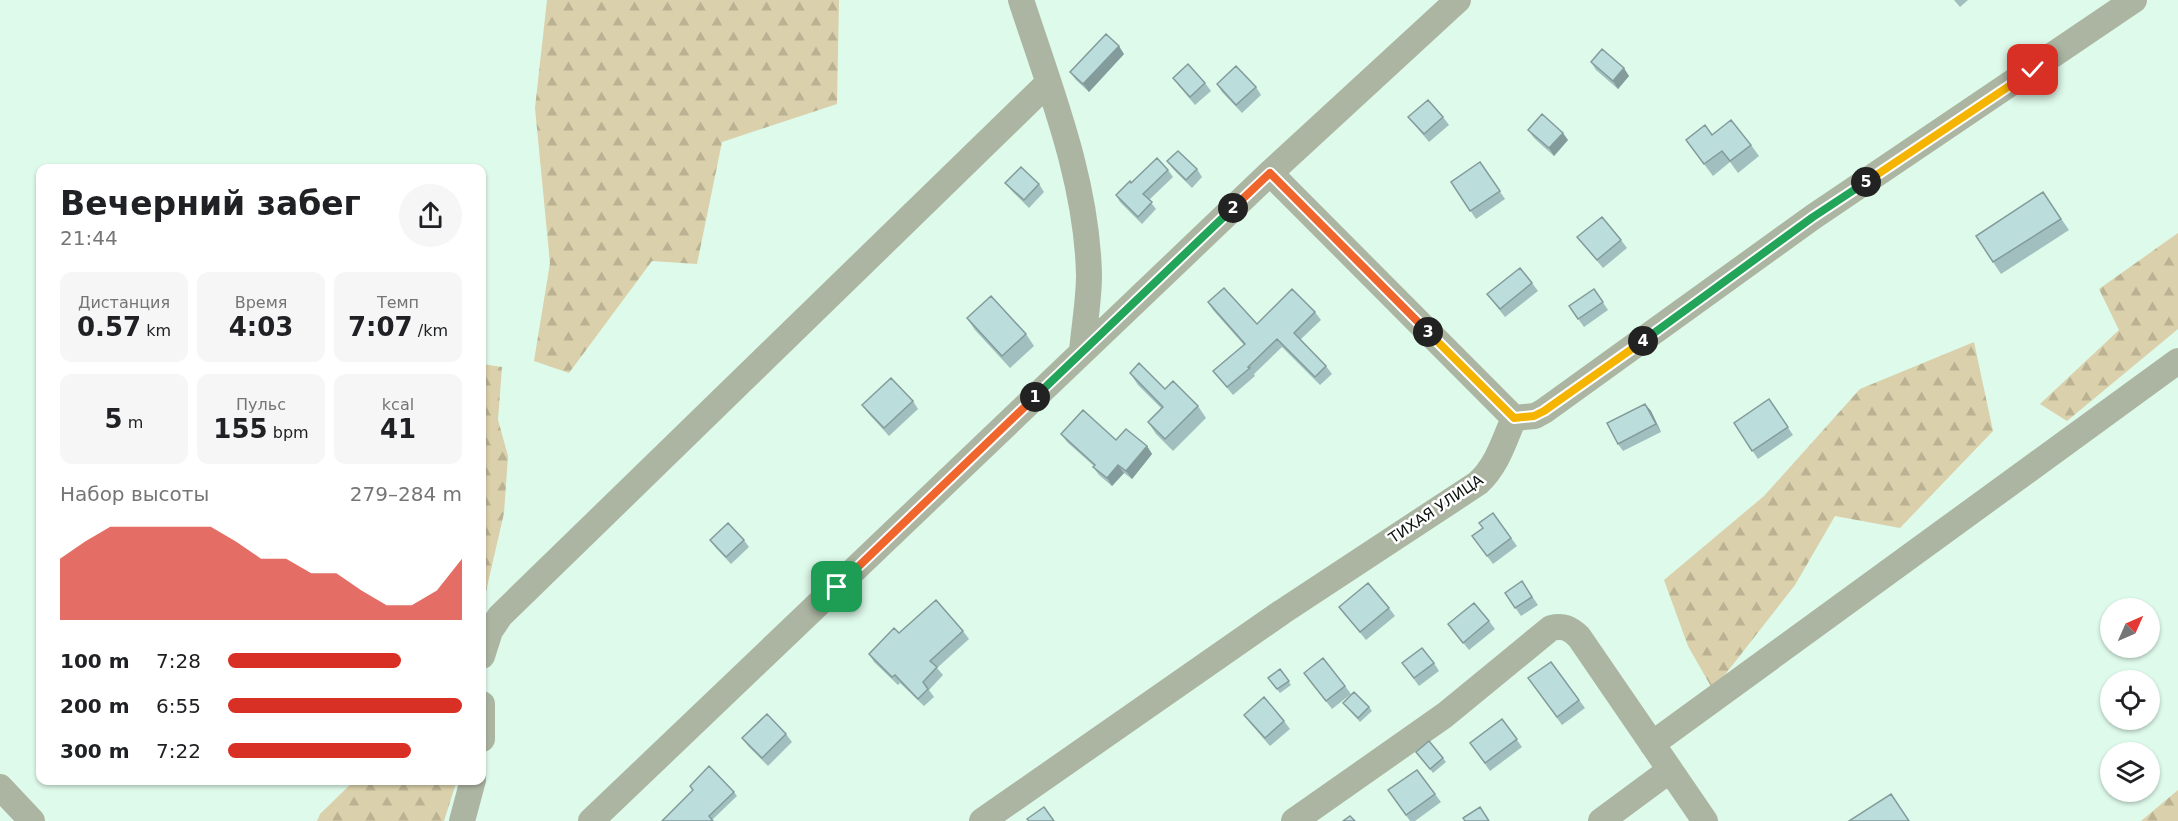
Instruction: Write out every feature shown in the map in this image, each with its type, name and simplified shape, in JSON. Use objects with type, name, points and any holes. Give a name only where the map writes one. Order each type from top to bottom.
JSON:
[{"type":"street","points":[[1021,0],[1070,149],[1084,226],[1089,276],[1082,352]]},
{"type":"street","points":[[591,821],[1270,173],[1458,0]]},
{"type":"street","points":[[1270,173],[1514,418],[1534,416],[1813,217],[2134,0]]},
{"type":"street","points":[[486,644],[490,631],[500,616],[1048,83]]},
{"type":"street","points":[[1652,744],[2178,361]]},
{"type":"street","name":"ТИХАЯ УЛИЦА","points":[[982,821],[1282,612],[1478,483],[1488,474],[1495,462],[1514,418]]},
{"type":"street","points":[[1294,821],[1445,715],[1551,628],[1558,626],[1566,628],[1578,637],[1705,821]]},
{"type":"street","points":[[1601,821],[1670,770]]},
{"type":"street","points":[[462,821],[472,785]]},
{"type":"street","points":[[0,787],[32,821]]},
{"type":"green space","points":[[547,0],[839,0],[837,104],[722,142],[697,264],[652,261],[569,373],[534,361],[550,263],[535,108]]},
{"type":"green space","points":[[2178,233],[2178,329],[2067,421],[2040,404],[2119,330],[2099,289]]},
{"type":"green space","points":[[1974,342],[1993,431],[1900,528],[1835,516],[1795,585],[1713,690],[1688,646],[1664,580],[1764,496],[1860,389]]},
{"type":"green space","points":[[486,365],[502,367],[498,420],[508,456],[504,513],[486,592]]},
{"type":"green space","points":[[350,785],[455,785],[444,821],[317,821],[320,814]]},
{"type":"green space","points":[[2178,790],[2178,821],[2141,821]]},
{"type":"building","points":[[1106,34],[1119,46],[1083,84],[1070,72]]},
{"type":"building","points":[[1602,49],[1624,68],[1613,81],[1591,62]]},
{"type":"building","points":[[1188,64],[1205,83],[1190,97],[1173,78]]},
{"type":"building","points":[[1236,66],[1256,87],[1236,105],[1217,84]]},
{"type":"building","points":[[1428,100],[1443,117],[1424,134],[1408,117]]},
{"type":"building","points":[[1542,114],[1563,133],[1549,148],[1528,130]]},
{"type":"building","points":[[1731,120],[1751,145],[1730,161],[1722,151],[1704,164],[1686,140],[1705,125],[1712,135]]},
{"type":"building","points":[[1178,151],[1197,169],[1186,180],[1167,161]]},
{"type":"building","points":[[1157,158],[1168,170],[1143,194],[1152,202],[1138,217],[1116,195]]},
{"type":"building","points":[[1480,162],[1500,191],[1470,211],[1451,182]]},
{"type":"building","points":[[1021,167],[1039,184],[1024,200],[1005,183]]},
{"type":"building","points":[[2043,192],[2061,219],[1993,262],[1976,236]]},
{"type":"building","points":[[1602,217],[1621,240],[1597,260],[1577,237]]},
{"type":"building","points":[[1520,268],[1532,283],[1500,309],[1487,294]]},
{"type":"building","points":[[1224,288],[1257,324],[1292,289],[1315,312],[1294,333],[1326,366],[1315,377],[1277,339],[1248,367],[1250,368],[1227,387],[1213,371],[1245,344],[1208,302]]},
{"type":"building","points":[[1594,289],[1603,302],[1578,319],[1569,306]]},
{"type":"building","points":[[991,296],[1026,334],[1002,356],[967,318]]},
{"type":"building","points":[[1139,363],[1165,389],[1173,381],[1198,406],[1165,439],[1148,422],[1163,407],[1130,373]]},
{"type":"building","points":[[891,378],[913,401],[884,428],[862,405]]},
{"type":"building","points":[[1769,399],[1788,427],[1752,451],[1734,423]]},
{"type":"building","points":[[1645,404],[1656,424],[1618,444],[1607,423]]},
{"type":"building","points":[[1083,410],[1116,440],[1126,429],[1147,446],[1126,471],[1118,465],[1107,478],[1061,434]]},
{"type":"building","points":[[1493,513],[1511,538],[1487,556],[1472,536],[1483,528],[1479,523]]},
{"type":"building","points":[[728,523],[744,540],[726,557],[710,540]]},
{"type":"building","points":[[1522,581],[1532,597],[1515,608],[1505,593]]},
{"type":"building","points":[[1368,583],[1389,608],[1360,632],[1339,607]]},
{"type":"building","points":[[936,600],[963,631],[930,661],[937,667],[923,682],[928,689],[918,699],[895,675],[892,677],[869,654],[894,628],[899,633]]},
{"type":"building","points":[[1474,603],[1489,621],[1463,643],[1448,624]]},
{"type":"building","points":[[1422,648],[1434,663],[1414,678],[1402,663]]},
{"type":"building","points":[[1323,658],[1345,686],[1326,701],[1304,673]]},
{"type":"building","points":[[1551,662],[1579,700],[1557,717],[1528,678]]},
{"type":"building","points":[[1280,669],[1289,681],[1277,689],[1268,678]]},
{"type":"building","points":[[1354,692],[1369,707],[1358,718],[1343,703]]},
{"type":"building","points":[[1264,697],[1284,721],[1265,738],[1244,715]]},
{"type":"building","points":[[767,714],[786,734],[762,758],[742,738]]},
{"type":"building","points":[[1502,719],[1517,739],[1485,763],[1470,743]]},
{"type":"building","points":[[1429,741],[1443,758],[1430,769],[1416,752]]},
{"type":"building","points":[[709,766],[734,792],[709,816],[713,821],[662,821],[693,790],[690,786]]},
{"type":"building","points":[[1417,770],[1435,794],[1406,815],[1388,790]]},
{"type":"building","points":[[1891,794],[1909,821],[1849,821]]},
{"type":"building","points":[[1044,807],[1054,821],[1029,821],[1027,819]]},
{"type":"building","points":[[1480,807],[1489,821],[1465,821],[1463,818]]},
{"type":"building","points":[[1350,816],[1355,821],[1343,821]]},
{"type":"route","points":[[837,587],[1270,173],[1514,418],[1524,418],[1544,411],[1813,217],[2033,70]]}]
